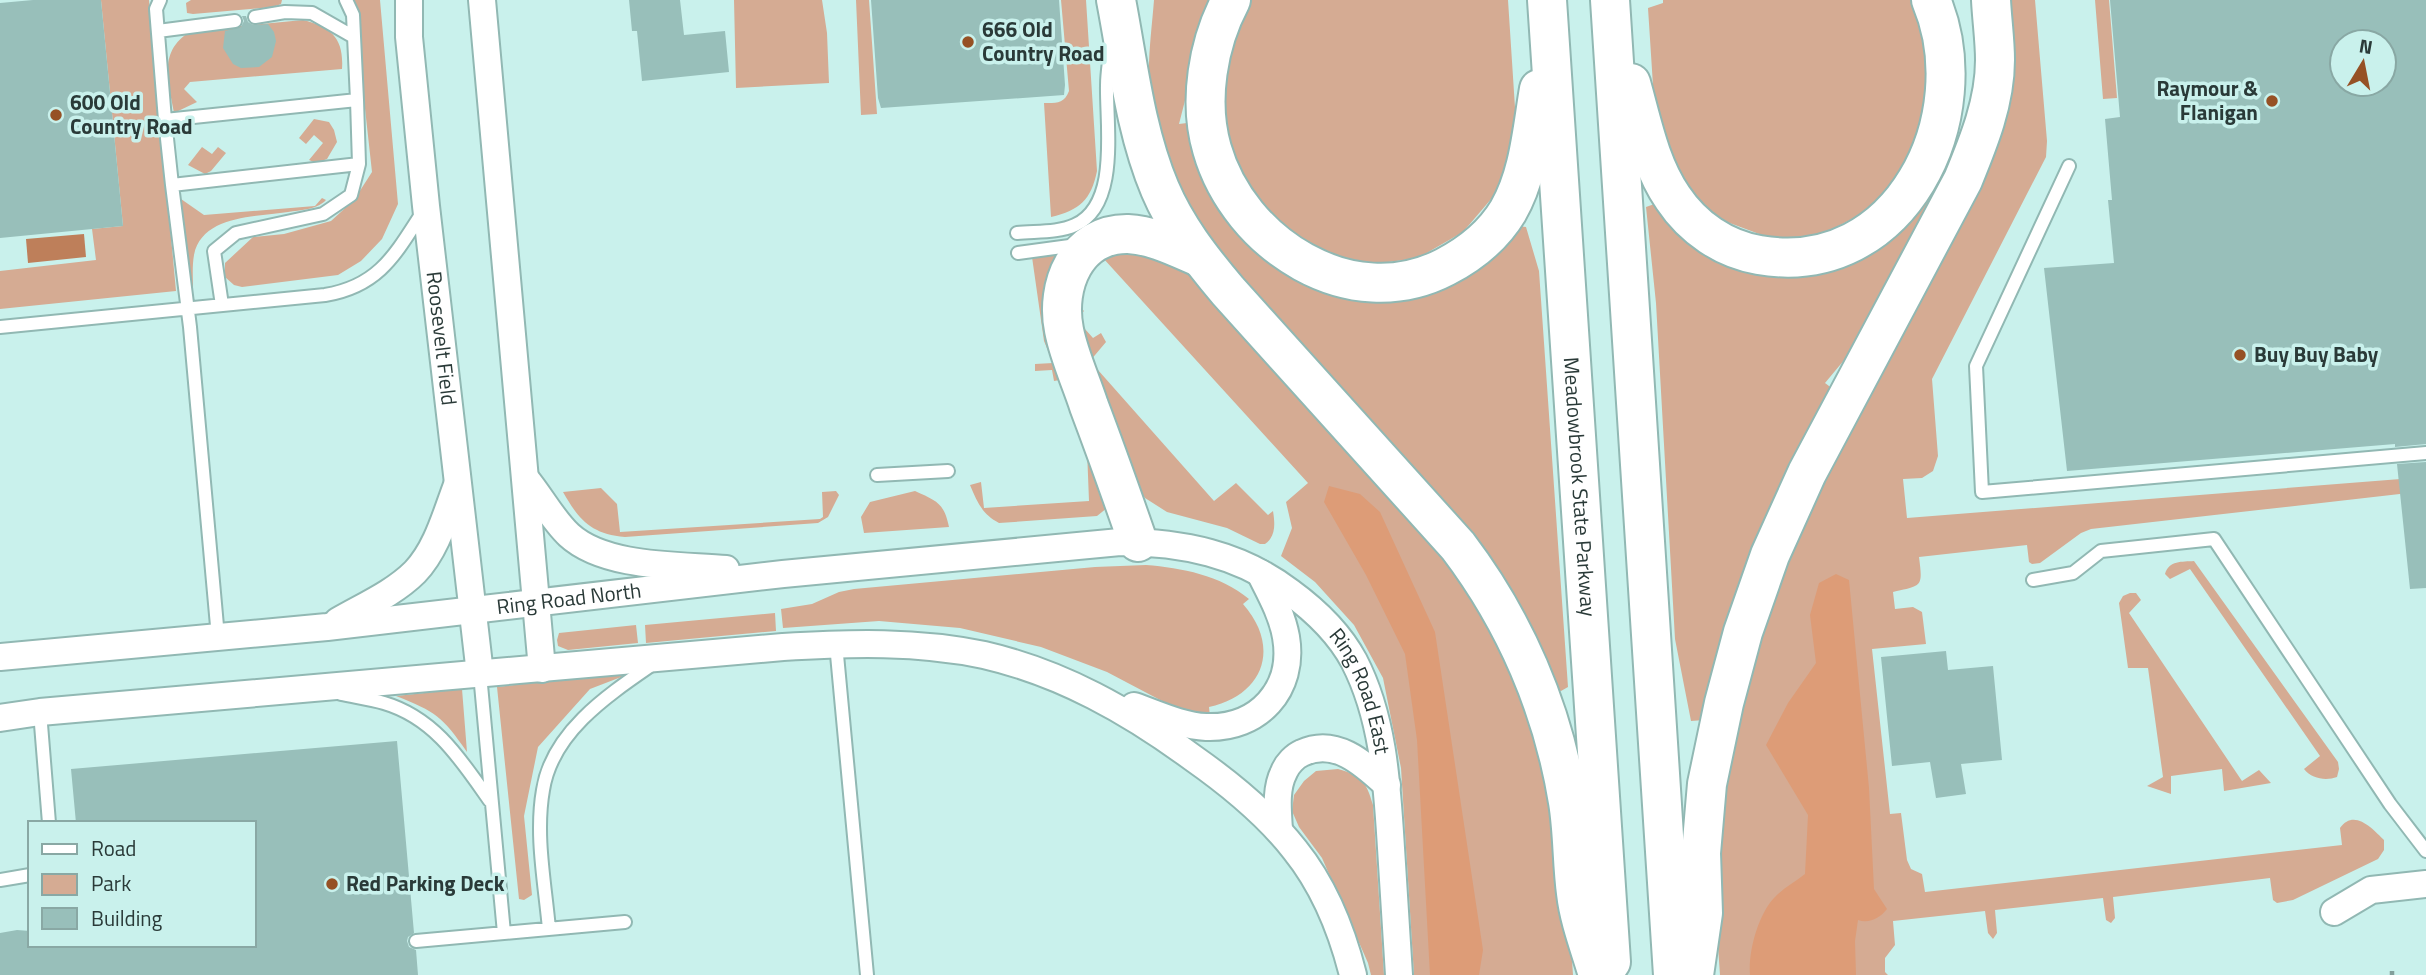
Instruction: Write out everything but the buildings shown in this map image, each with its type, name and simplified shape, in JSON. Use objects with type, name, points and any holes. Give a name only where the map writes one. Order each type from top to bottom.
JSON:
[{"type":"highway","points":[[1115,0],[1151,164],[1171,211],[1199,257],[1451,537],[1478,572],[1510,625],[1538,689],[1561,769],[1568,802],[1576,895],[1598,975]]},
{"type":"highway","points":[[1231,0],[1215,38],[1210,58],[1207,96],[1208,133],[1225,181],[1246,215],[1292,257],[1326,273],[1364,281],[1403,281],[1440,269],[1471,251],[1498,225],[1515,197],[1526,166],[1548,16]]},
{"type":"highway","points":[[1610,6],[1654,162],[1673,200],[1702,231],[1718,241],[1753,254],[1790,258],[1826,252],[1859,241],[1884,222],[1916,182],[1932,148],[1944,93],[1942,40],[1931,0]]},
{"type":"highway","points":[[1694,975],[1703,913],[1701,853],[1707,784],[1724,703],[1744,632],[1770,555],[1807,473],[1957,192],[1974,153],[1986,118],[1994,79],[1991,0]]},
{"type":"highway","points":[[1610,6],[1673,975]]},
{"type":"highway","name":"Meadowbrook State Parkway","points":[[1548,16],[1612,975]]},
{"type":"highway","points":[[1138,542],[1064,330],[1062,298],[1067,274],[1075,261],[1093,243],[1112,235],[1138,235],[1199,257]]},
{"type":"street","name":"Roosevelt Field","points":[[409,0],[426,206],[480,674]]},
{"type":"street","points":[[482,0],[542,668]]},
{"type":"street","points":[[526,479],[568,534],[599,554],[626,560],[783,574]]},
{"type":"street","points":[[327,627],[393,590],[416,570],[433,545],[458,483]]},
{"type":"street","name":"Ring Road East","points":[[1138,542],[1204,550],[1260,573],[1292,593],[1322,618],[1353,659],[1364,682],[1376,720],[1387,785],[1399,975]]},
{"type":"street","name":"Ring Road North","points":[[0,657],[327,627],[783,574],[1138,542]]},
{"type":"street","points":[[0,718],[40,712],[662,658],[836,644],[903,644],[983,655],[1036,669],[1089,692],[1206,727],[1239,723],[1255,716],[1265,708],[1281,682],[1287,654],[1282,622],[1260,573]]},
{"type":"street","points":[[1089,692],[1152,729],[1217,775],[1279,830],[1302,860],[1325,899],[1347,951],[1353,975]]},
{"type":"street","points":[[1279,830],[1278,799],[1283,772],[1297,755],[1311,749],[1337,750],[1351,756],[1387,785]]},
{"type":"street","points":[[2334,912],[2371,890],[2426,884]]},
{"type":"lane","points":[[160,0],[156,9],[165,120],[186,309],[191,327],[218,637]]},
{"type":"lane","points":[[222,305],[215,251],[236,233],[323,214],[351,195],[359,164],[354,15],[345,0]]},
{"type":"lane","points":[[1017,233],[1066,229],[1087,219],[1100,200],[1106,170],[1107,82],[1115,0]]},
{"type":"lane","points":[[255,17],[285,12],[312,12],[354,37]]},
{"type":"lane","points":[[158,31],[235,21]]},
{"type":"lane","points":[[165,120],[357,100]]},
{"type":"lane","points":[[172,185],[359,164]]},
{"type":"lane","points":[[2069,166],[1976,366],[1982,492],[2426,453]]},
{"type":"lane","points":[[0,327],[325,295],[358,287],[382,268],[399,249],[426,206]]},
{"type":"lane","points":[[1018,253],[1093,243]]},
{"type":"lane","points":[[877,475],[948,471]]},
{"type":"lane","points":[[2034,580],[2073,573],[2101,551],[2214,539],[2390,804],[2426,851]]},
{"type":"lane","points":[[836,644],[867,975]]},
{"type":"lane","points":[[549,929],[540,824],[543,787],[548,771],[560,747],[592,710],[613,691],[662,658]]},
{"type":"lane","points":[[480,674],[504,933]]},
{"type":"lane","points":[[310,689],[383,703],[410,713],[435,731],[455,751],[492,803]]},
{"type":"lane","points":[[40,712],[49,821]]},
{"type":"lane","points":[[0,880],[28,875]]},
{"type":"lane","points":[[416,941],[625,922]]},
{"type":"green space","points":[[101,0],[149,0],[176,291],[0,309],[0,271],[96,260],[92,229],[123,226]]},
{"type":"green space","points":[[191,0],[282,0],[281,4],[273,7],[193,14],[187,13],[186,3]]},
{"type":"green space","points":[[353,0],[380,0],[398,204],[382,239],[361,261],[338,275],[242,287],[234,285],[225,277],[225,263],[253,237],[284,234],[331,221],[354,200],[372,172]]},
{"type":"green space","points":[[734,0],[822,0],[827,33],[829,83],[736,88]]},
{"type":"green space","points":[[856,0],[869,0],[877,114],[861,115]]},
{"type":"green space","points":[[1061,0],[1086,0],[1097,171],[1083,202],[1070,211],[1051,217],[1044,103],[1062,101],[1069,91]]},
{"type":"green space","points":[[1154,0],[1215,0],[1204,26],[1179,124],[1195,122],[1211,180],[1367,291],[1510,225],[1526,227],[1539,271],[1568,687],[1557,690],[1198,222],[1177,184],[1161,146],[1151,104],[1149,71]]},
{"type":"green space","points":[[1244,0],[1508,0],[1516,123],[1512,159],[1492,198],[1463,232],[1418,258],[1374,264],[1325,253],[1280,225],[1252,197],[1226,153],[1218,112],[1231,24]]},
{"type":"green space","points":[[1663,0],[1916,0],[1930,56],[1922,118],[1903,169],[1869,210],[1823,234],[1778,241],[1719,219],[1682,186],[1656,132],[1648,8],[1663,3]]},
{"type":"green space","points":[[2010,0],[2035,0],[2047,141],[2046,157],[1932,379],[1938,456],[1933,471],[1922,478],[1903,479],[1907,518],[2426,477],[2426,491],[2091,529],[2081,533],[2040,563],[2029,562],[2027,545],[1919,557],[1921,575],[1918,583],[1893,592],[1895,609],[1913,607],[1922,612],[1926,644],[1872,649],[1890,814],[1901,813],[1907,860],[1911,869],[1922,874],[1925,892],[2342,845],[2340,828],[2351,820],[2363,822],[2384,840],[2384,850],[2378,859],[2293,900],[2277,903],[2273,900],[2270,878],[2113,897],[2115,918],[2111,923],[2106,920],[2103,898],[1995,910],[1997,933],[1993,939],[1988,933],[1985,911],[1893,921],[1895,945],[1885,958],[1885,972],[1888,975],[1720,975],[1714,888],[1715,815],[1755,635],[1846,427],[1996,149],[2011,102],[2015,48]]},
{"type":"green space","points":[[2095,0],[2109,0],[2117,98],[2103,99]]},
{"type":"green space","points":[[303,20],[322,26],[334,36],[341,50],[342,69],[190,82],[184,89],[197,102],[174,113],[168,78],[170,57],[181,39],[191,31]]},
{"type":"green space","points":[[314,119],[329,122],[337,142],[327,159],[316,163],[309,160],[323,143],[314,135],[306,144],[299,138]]},
{"type":"green space","points":[[202,147],[212,154],[218,147],[226,153],[211,171],[205,174],[188,165]]},
{"type":"green space","points":[[1934,178],[1946,182],[1850,353],[1825,383],[1833,389],[1704,720],[1691,721],[1675,639],[1656,303],[1646,207],[1663,201],[1802,267]]},
{"type":"green space","points":[[322,198],[326,200],[320,205],[311,208],[232,220],[208,232],[199,242],[194,255],[193,288],[189,289],[181,199],[204,215],[315,206]]},
{"type":"green space","points":[[1103,248],[1168,249],[1473,586],[1522,677],[1566,869],[1573,975],[1414,975],[1401,768],[1383,678],[1354,625],[1315,582],[1281,556],[1292,528],[1286,502],[1308,483],[1103,258]]},
{"type":"green space","points":[[1066,250],[1065,379],[1054,381],[1052,370],[1035,371],[1035,364],[1053,363],[1044,341],[1032,257]]},
{"type":"green space","points":[[1074,304],[1084,311],[1076,319],[1093,338],[1101,333],[1106,342],[1090,361],[1214,501],[1236,483],[1268,515],[1273,511],[1273,533],[1269,541],[1260,544],[1227,528],[1167,512],[1145,498],[1128,471],[1111,435],[1071,310]]},
{"type":"green space","points":[[1087,450],[1107,508],[1097,516],[999,523],[981,507],[970,485],[981,482],[984,508],[1089,501]]},
{"type":"green space","points":[[601,488],[617,504],[620,532],[820,519],[823,517],[822,492],[836,491],[839,495],[828,517],[818,523],[625,537],[603,533],[587,524],[563,492]]},
{"type":"green space","points":[[915,491],[929,497],[942,508],[949,527],[864,533],[861,517],[870,502]]},
{"type":"green space","points":[[2194,561],[2338,762],[2337,777],[2319,778],[2304,769],[2320,756],[2190,569],[2170,579],[2165,574],[2173,564]]},
{"type":"green space","points":[[1146,565],[1173,568],[1213,578],[1249,599],[1243,604],[1255,620],[1261,637],[1261,667],[1243,692],[1228,701],[1209,707],[1210,717],[1181,711],[1107,672],[1041,647],[960,628],[879,621],[783,628],[781,609],[812,604],[839,592],[854,589],[1095,567]]},
{"type":"green space","points":[[2136,593],[2141,600],[2129,613],[2242,781],[2259,770],[2271,783],[2224,791],[2222,769],[2171,776],[2171,794],[2147,786],[2163,777],[2148,668],[2128,668],[2119,603],[2123,596]]},
{"type":"green space","points":[[775,613],[776,631],[646,643],[645,625]]},
{"type":"green space","points":[[636,625],[638,643],[568,650],[558,646],[559,633]]},
{"type":"green space","points":[[642,669],[590,689],[538,747],[524,816],[532,895],[524,900],[519,899],[497,687]]},
{"type":"green space","points":[[462,689],[467,752],[437,716],[396,696]]},
{"type":"green space","points":[[1338,769],[1353,774],[1362,781],[1373,805],[1384,975],[1371,975],[1322,858],[1299,827],[1292,811],[1294,795],[1304,781],[1316,771]]},
{"type":"shaded area","points":[[84,234],[86,257],[28,263],[26,239]]},
{"type":"shaded area","points":[[1329,486],[1360,494],[1380,512],[1435,632],[1483,950],[1479,975],[1430,975],[1417,740],[1405,654],[1366,575],[1324,502]]},
{"type":"shaded area","points":[[1836,574],[1849,580],[1869,788],[1874,889],[1887,909],[1874,919],[1858,920],[1855,941],[1856,975],[1750,975],[1752,945],[1763,914],[1778,894],[1805,874],[1808,815],[1766,745],[1788,703],[1816,663],[1810,615],[1819,583]]},
{"type":"place","name":"666 Old Country Road","points":[[968,42]]},
{"type":"place","name":"Raymour & Flanigan","points":[[2272,101]]},
{"type":"place","name":"600 Old Country Road","points":[[56,115]]},
{"type":"place","name":"Buy Buy Baby","points":[[2240,355]]},
{"type":"place","name":"Red Parking Deck","points":[[332,884]]}]
